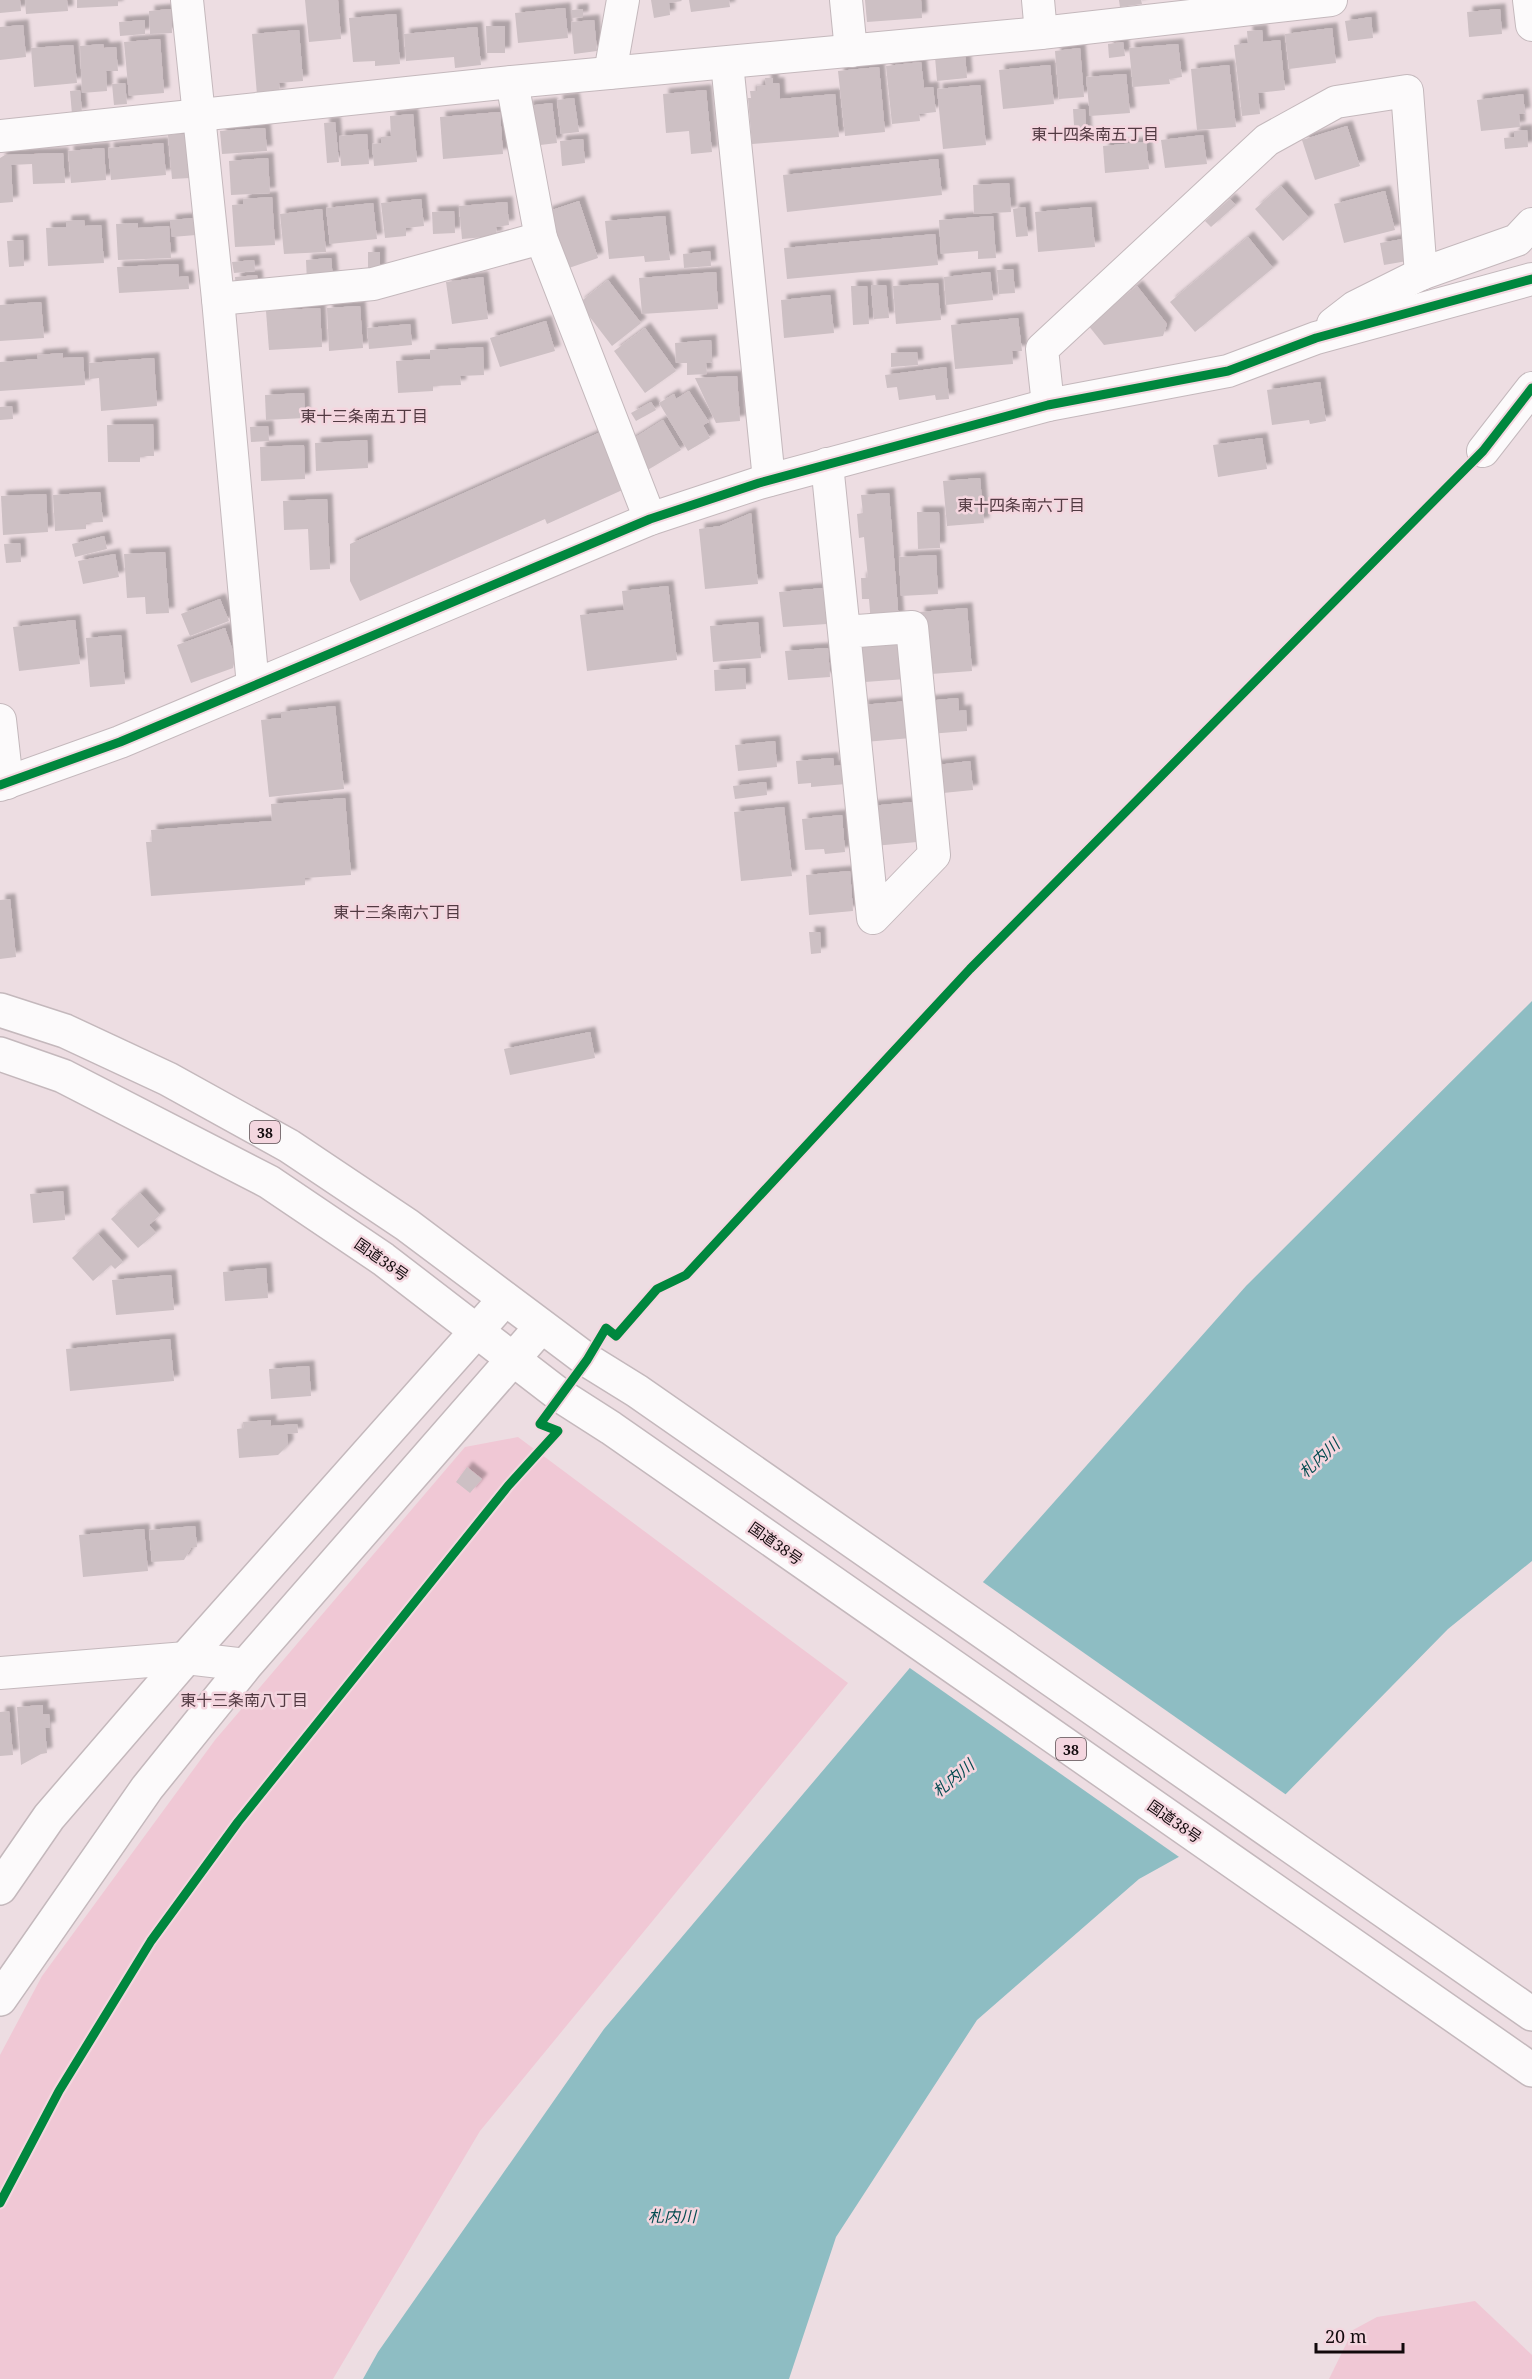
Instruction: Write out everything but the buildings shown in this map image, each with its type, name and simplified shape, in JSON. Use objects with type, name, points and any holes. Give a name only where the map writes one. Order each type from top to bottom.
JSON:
[{"type":"main road","name":"38","points":[[0,1010],[65,1031],[168,1079],[290,1146],[407,1225],[587,1360],[637,1391],[1532,2014]]},
{"type":"main road","name":"国道38号","points":[[0,1054],[63,1076],[269,1182],[383,1259],[561,1396],[611,1428],[1532,2070]]},
{"type":"main road","points":[[0,1888],[50,1817],[186,1658],[505,1299]]},
{"type":"main road","points":[[0,1999],[147,1788],[246,1665],[542,1327]]},
{"type":"street","points":[[187,0],[218,299],[253,686]]},
{"type":"street","points":[[610,73],[623,0]]},
{"type":"street","points":[[846,0],[851,51]]},
{"type":"street","points":[[1038,0],[1041,33]]},
{"type":"street","points":[[0,136],[200,117],[512,82],[1041,33],[1249,5],[1331,0]]},
{"type":"street","points":[[1529,0],[1532,25]]},
{"type":"street","points":[[727,63],[769,480]]},
{"type":"street","points":[[512,82],[542,238],[650,519]]},
{"type":"street","points":[[1048,405],[1042,349],[1267,140],[1336,102],[1407,91],[1421,274]]},
{"type":"street","points":[[1316,338],[1355,307],[1421,274],[1517,240],[1532,224]]},
{"type":"street","points":[[218,299],[373,284],[542,238]]},
{"type":"street","points":[[0,720],[3,784],[120,742],[650,519],[769,480],[1048,405],[1228,371],[1316,338],[1532,279]]},
{"type":"street","points":[[1483,451],[1532,388]]},
{"type":"street","points":[[827,464],[844,632],[873,918],[934,855],[912,627],[844,632]]},
{"type":"street","points":[[0,1673],[186,1658],[246,1665]]},
{"type":"shaded area","points":[[518,1437],[848,1683],[480,2131],[333,2379],[0,2379],[0,2055],[42,1976],[215,1740],[465,1447]]},
{"type":"shaded area","points":[[1475,2301],[1532,2355],[1532,2379],[1329,2379],[1353,2330],[1377,2317]]},
{"type":"water","name":"札内川","points":[[1532,1001],[1532,1561],[1448,1629],[1278,1802],[1139,1879],[977,2020],[836,2237],[789,2379],[363,2379],[378,2352],[604,2029],[975,1591],[1246,1286]]},
{"type":"pier","points":[[980,1580],[1288,1796],[1280,1805],[1182,1859],[907,1666]]},
{"type":"cycle path","points":[[0,785],[120,742],[650,519],[759,483],[1048,405],[1228,371],[1316,338],[1532,279]]},
{"type":"cycle path","points":[[0,2203],[59,2091],[151,1941],[238,1822],[508,1486],[558,1431],[540,1424],[587,1360],[606,1328],[616,1336],[657,1289],[686,1275],[970,969],[1483,451],[1532,388]]},
{"type":"district","name":"東十四条南五丁目","points":[[1095,134]]},
{"type":"district","name":"東十三条南五丁目","points":[[364,416]]},
{"type":"district","name":"東十四条南六丁目","points":[[1021,505]]},
{"type":"district","name":"東十三条南六丁目","points":[[397,912]]},
{"type":"district","name":"東十三条南八丁目","points":[[244,1700]]}]
